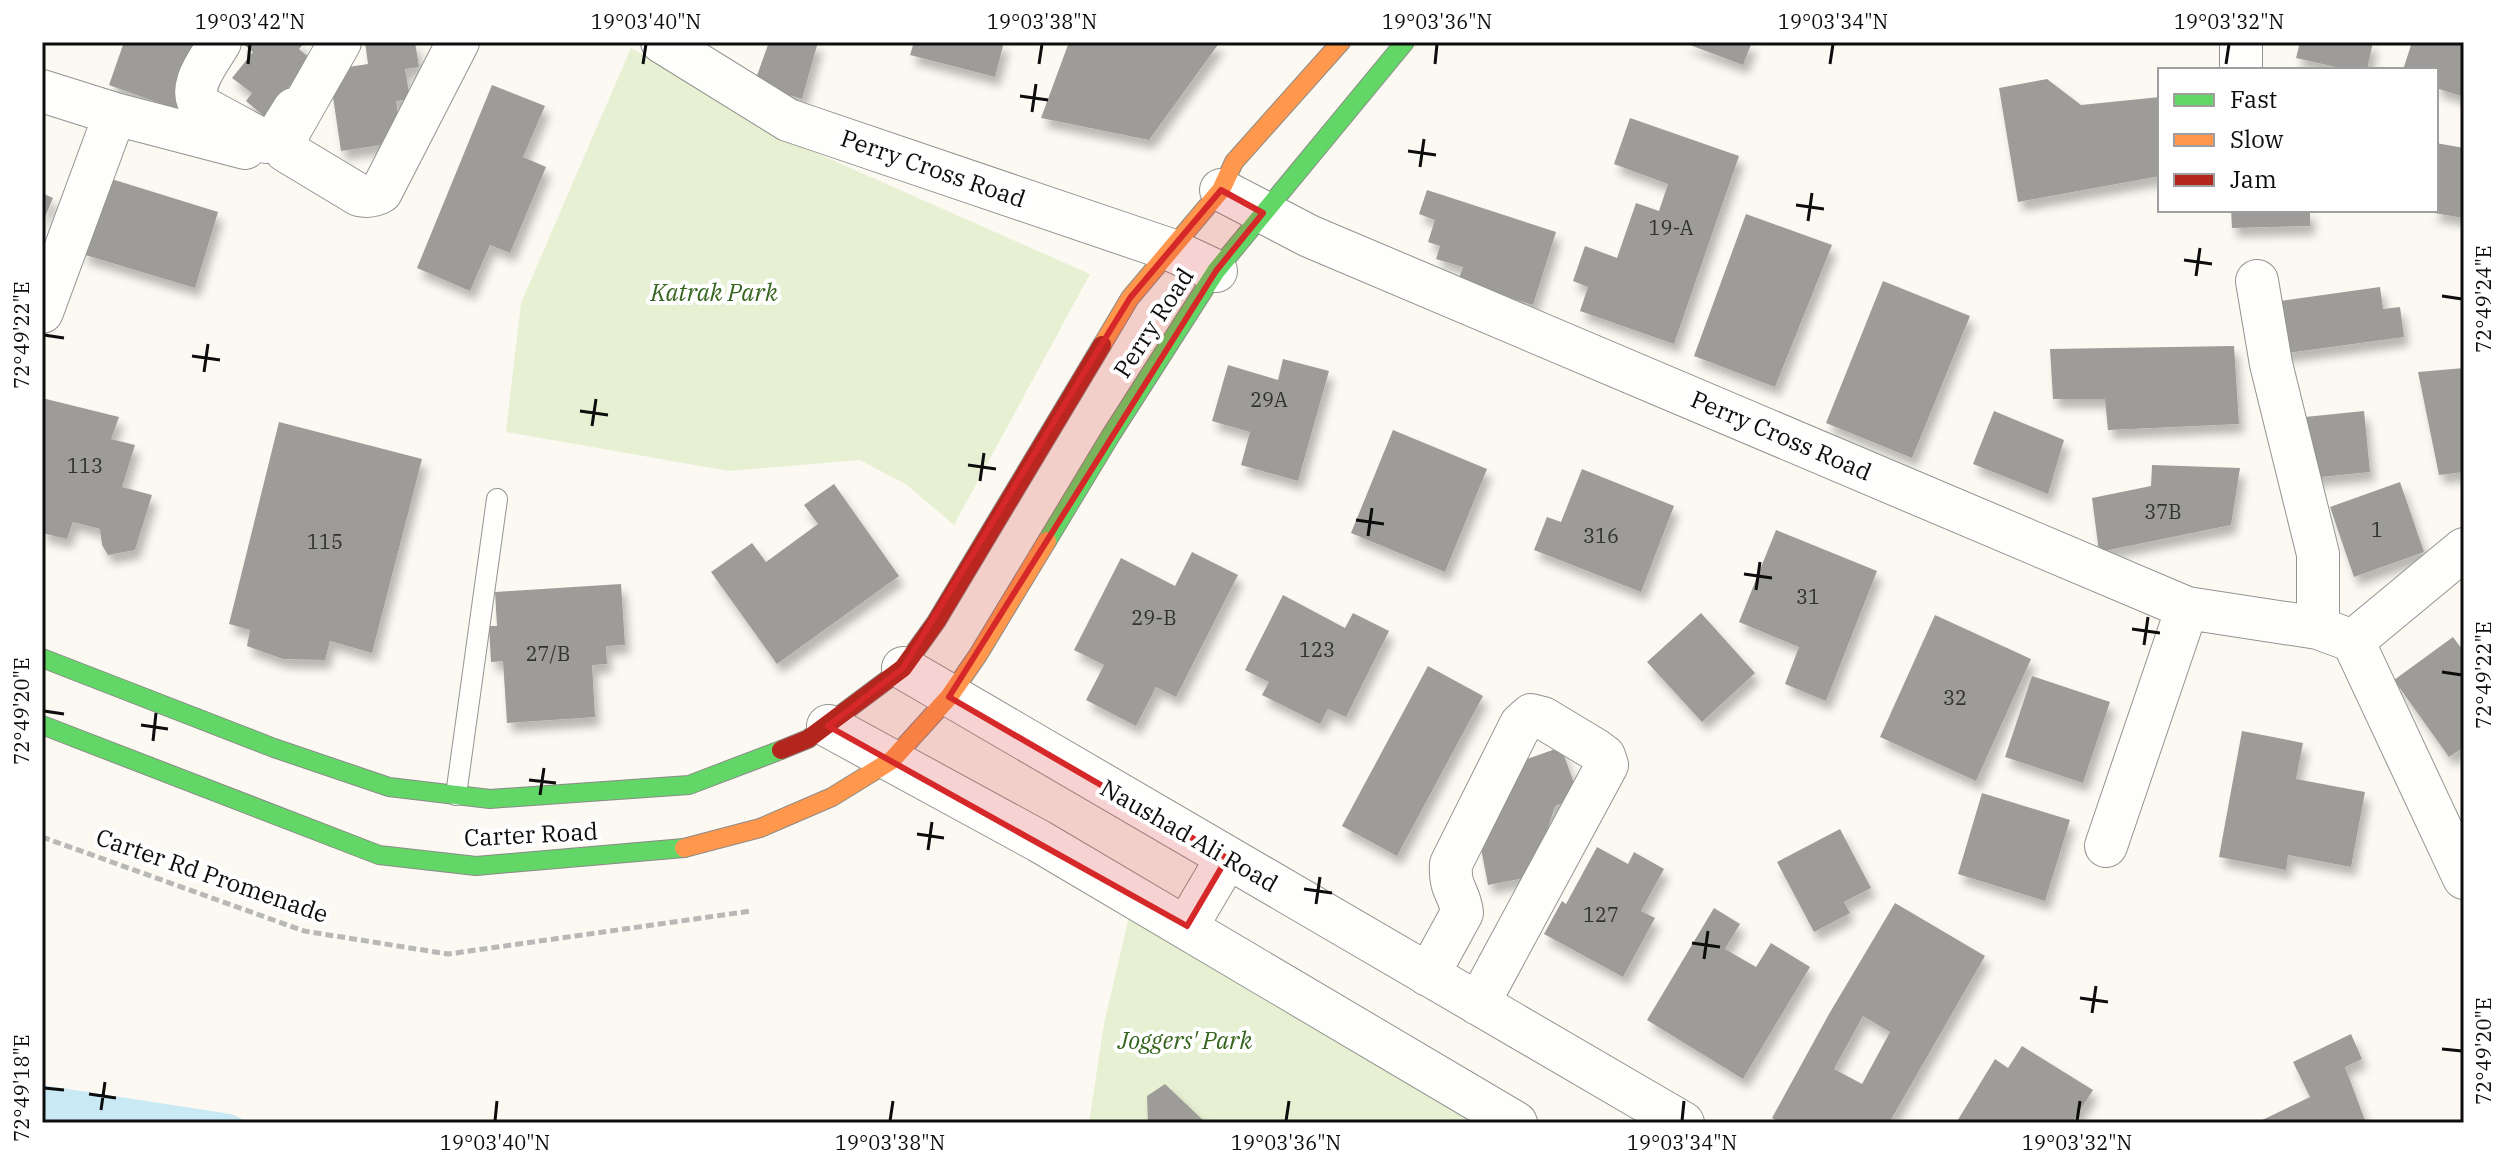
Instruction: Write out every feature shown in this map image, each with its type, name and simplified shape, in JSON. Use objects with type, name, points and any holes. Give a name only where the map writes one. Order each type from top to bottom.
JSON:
[{"type":"main road","name":"Perry Road","points":[[936,622],[1130,298],[1221,190],[1234,162],[1341,42]]},
{"type":"main road","name":"Perry Road","points":[[978,655],[1111,435],[1216,271],[1405,42]]},
{"type":"main road","name":"Carter Road","points":[[42,658],[274,748],[389,787],[490,799],[689,785],[808,739],[903,668],[936,622]]},
{"type":"main road","name":"Carter Road","points":[[42,725],[379,855],[476,866],[690,848],[760,828],[832,797],[892,760],[949,697],[978,655]]},
{"type":"street","points":[[220,42],[196,86],[197,101],[202,107],[266,142],[274,141],[279,135],[331,42]]},
{"type":"street","points":[[340,42],[286,137],[286,151],[359,195],[374,196],[381,192],[458,42]]},
{"type":"street","name":"Perry Cross Road","points":[[662,42],[788,120],[1171,250],[1216,271]]},
{"type":"street","points":[[2241,42],[2241,68]]},
{"type":"street","points":[[42,91],[248,149]]},
{"type":"street","points":[[42,312],[115,114]]},
{"type":"street","name":"Perry Cross Road","points":[[1221,190],[1309,236],[2187,608],[2336,635]]},
{"type":"street","points":[[2257,281],[2271,364],[2336,635],[2464,878]]},
{"type":"street","points":[[2336,635],[2464,549]]},
{"type":"street","points":[[2106,846],[2187,608]]},
{"type":"street","name":"Naushad Ali Road","points":[[903,668],[1683,1123]]},
{"type":"street","points":[[1428,975],[1462,913],[1461,903],[1451,886],[1451,864],[1521,724],[1531,715],[1543,718],[1596,750],[1604,756],[1607,765],[1478,1004]]},
{"type":"street","points":[[828,726],[1187,926],[1516,1123]]},
{"type":"street","points":[[1187,926],[1227,858]]},
{"type":"lane","points":[[456,795],[497,499]]},
{"type":"path","name":"Carter Rd Promenade","points":[[42,837],[304,931],[448,954],[751,911]]},
{"type":"highlighted area","points":[[1221,190],[1263,213],[1216,271],[949,697],[1227,858],[1187,926],[828,726],[903,668],[1130,298]]},
{"type":"green space","name":"Katrak Park","points":[[631,48],[805,148],[1090,274],[954,525],[907,485],[860,460],[729,471],[506,432],[521,303]]},
{"type":"green space","name":"Joggers' Park","points":[[1131,908],[1478,1123],[1089,1123],[1104,1024]]},
{"type":"water","points":[[42,1085],[231,1114],[251,1123],[42,1123]]},
{"type":"building","points":[[124,42],[201,42],[181,111],[109,85]]},
{"type":"building","points":[[305,42],[299,49],[311,59],[265,117],[246,101],[252,93],[232,78],[253,52],[243,44]]},
{"type":"building","points":[[365,42],[415,42],[419,67],[405,69],[410,99],[396,101],[402,142],[341,151],[329,70],[368,64]]},
{"type":"building","points":[[769,42],[818,42],[802,99],[754,84]]},
{"type":"building","points":[[914,42],[1004,42],[995,77],[910,55]]},
{"type":"building","points":[[1069,42],[1220,42],[1149,140],[1041,118]]},
{"type":"building","points":[[1682,42],[1752,42],[1743,65]]},
{"type":"building","points":[[2300,42],[2373,42],[2367,68],[2340,68],[2296,58]]},
{"type":"building","points":[[2412,42],[2464,42],[2464,97],[2438,89],[2438,68],[2404,68]]},
{"type":"building","points":[[2047,79],[2081,105],[2158,97],[2158,176],[2018,202],[1999,88]]},
{"type":"building","points":[[492,85],[545,106],[523,157],[546,167],[510,253],[490,245],[470,291],[417,268]]},
{"type":"building","points":[[1630,118],[1739,156],[1674,344],[1580,311],[1588,287],[1573,281],[1585,246],[1617,258],[1636,203],[1659,211],[1668,184],[1614,164]]},
{"type":"building","points":[[2438,143],[2464,148],[2464,218],[2428,212],[2438,212]]},
{"type":"building","points":[[105,177],[218,212],[195,288],[82,254]]},
{"type":"building","points":[[1427,190],[1556,232],[1533,305],[1458,281],[1463,267],[1436,259],[1440,246],[1428,242],[1435,220],[1419,214]]},
{"type":"building","points":[[42,193],[53,198],[42,224]]},
{"type":"building","points":[[2231,212],[2310,212],[2310,226],[2232,228]]},
{"type":"building","points":[[1746,214],[1832,245],[1775,387],[1694,356]]},
{"type":"building","points":[[1883,281],[1970,316],[1912,458],[1826,423]]},
{"type":"building","points":[[2380,287],[2383,309],[2400,307],[2404,337],[2280,354],[2273,302]]},
{"type":"building","points":[[2234,346],[2239,424],[2108,430],[2105,399],[2053,399],[2050,349]]},
{"type":"building","points":[[1283,359],[1329,371],[1298,481],[1241,465],[1250,432],[1212,421],[1228,365],[1278,380]]},
{"type":"building","points":[[2464,368],[2464,472],[2439,475],[2418,372]]},
{"type":"building","points":[[42,398],[119,417],[111,439],[135,445],[122,487],[152,495],[135,550],[108,555],[102,545],[100,529],[73,522],[67,539],[42,533]]},
{"type":"building","points":[[1994,411],[2064,440],[2048,494],[1973,464]]},
{"type":"building","points":[[2364,411],[2370,472],[2311,478],[2305,417]]},
{"type":"building","points":[[279,422],[422,459],[372,653],[330,641],[325,660],[283,659],[247,646],[250,630],[229,624]]},
{"type":"building","points":[[1393,430],[1487,469],[1445,572],[1351,533]]},
{"type":"building","points":[[2152,465],[2240,468],[2231,525],[2099,552],[2092,498],[2151,486]]},
{"type":"building","points":[[1582,469],[1674,506],[1641,592],[1534,550],[1547,517],[1561,522]]},
{"type":"building","points":[[2400,482],[2424,552],[2354,577],[2330,507]]},
{"type":"building","points":[[834,484],[899,576],[777,664],[711,572],[752,543],[766,562],[818,524],[804,505]]},
{"type":"building","points":[[1776,530],[1877,571],[1826,701],[1785,684],[1799,647],[1739,622]]},
{"type":"building","points":[[1192,552],[1238,575],[1176,697],[1156,687],[1136,726],[1086,700],[1104,665],[1074,650],[1121,558],[1175,586]]},
{"type":"building","points":[[621,584],[625,645],[606,646],[607,664],[592,665],[595,717],[507,723],[503,661],[491,662],[489,626],[497,626],[495,592]]},
{"type":"building","points":[[1283,595],[1345,628],[1353,613],[1389,631],[1346,717],[1328,709],[1320,724],[1262,695],[1269,682],[1245,670]]},
{"type":"building","points":[[1701,613],[1755,673],[1702,722],[1647,662]]},
{"type":"building","points":[[1935,615],[2031,659],[1976,781],[1880,737]]},
{"type":"building","points":[[2453,637],[2464,652],[2464,747],[2449,757],[2394,680]]},
{"type":"building","points":[[1428,666],[1483,696],[1397,856],[1342,826]]},
{"type":"building","points":[[2032,676],[2110,702],[2083,783],[2005,757]]},
{"type":"building","points":[[2242,731],[2303,743],[2296,779],[2365,792],[2351,867],[2288,855],[2286,870],[2219,857]]},
{"type":"building","points":[[1561,747],[1579,797],[1555,806],[1547,831],[1553,847],[1541,875],[1488,885],[1479,838],[1502,768]]},
{"type":"building","points":[[1982,793],[2070,820],[2045,901],[1958,874]]},
{"type":"building","points":[[1840,829],[1871,888],[1844,902],[1850,913],[1814,932],[1777,862]]},
{"type":"building","points":[[1597,847],[1628,864],[1634,852],[1664,869],[1641,911],[1655,918],[1623,977],[1544,934],[1562,901],[1566,904]]},
{"type":"building","points":[[1895,903],[1985,956],[1889,1123],[1780,1123],[1772,1118]],"holes":[[[1863,1016],[1890,1032],[1862,1084],[1834,1069]]]},
{"type":"building","points":[[1714,908],[1740,924],[1725,949],[1756,967],[1771,943],[1810,967],[1743,1079],[1647,1020]]},
{"type":"building","points":[[2351,1034],[2362,1059],[2345,1067],[2366,1123],[2256,1123],[2310,1097],[2293,1062]]},
{"type":"building","points":[[2022,1046],[2093,1090],[2072,1123],[1956,1123],[1995,1059],[2008,1068]]},
{"type":"building","points":[[1165,1084],[1206,1123],[1148,1123],[1147,1096]]},
{"type":"traffic: fast","points":[[1047,541],[1216,271],[1405,42]]},
{"type":"traffic: fast","points":[[42,658],[274,748],[389,787],[490,799],[689,785],[781,750]]},
{"type":"traffic: fast","points":[[42,725],[379,855],[476,866],[684,848]]},
{"type":"traffic: slow","points":[[1102,345],[1130,298],[1221,190],[1234,162],[1341,42]]},
{"type":"traffic: slow","points":[[684,848],[760,828],[832,797],[892,760],[949,697],[1047,541]]},
{"type":"traffic: jam","points":[[781,750],[808,739],[903,668],[936,622],[1102,345]]}]
